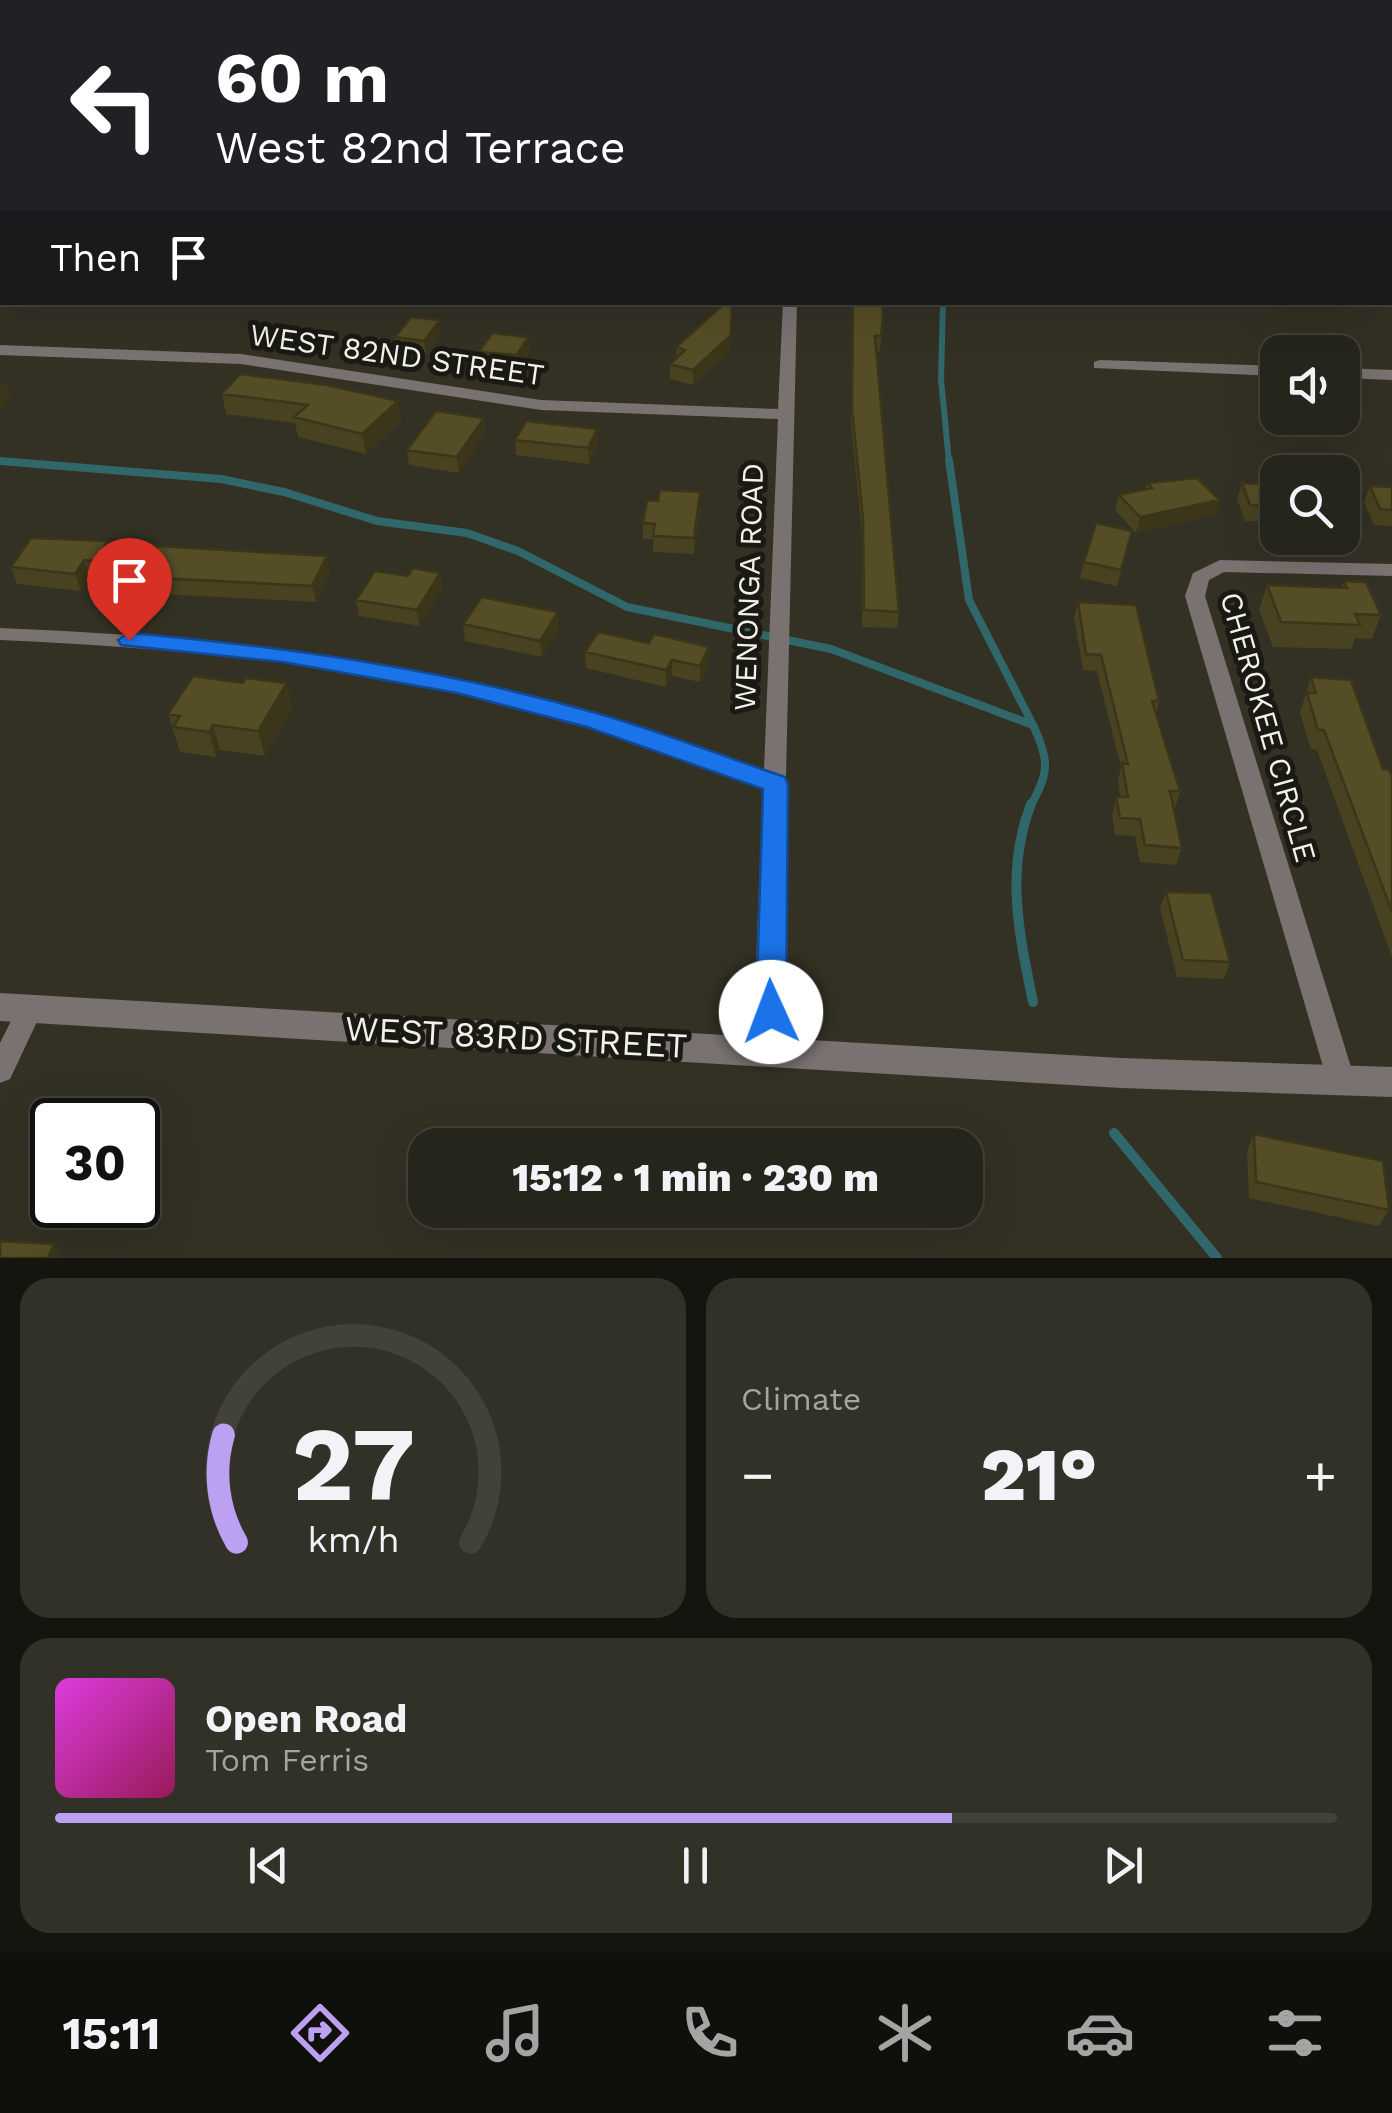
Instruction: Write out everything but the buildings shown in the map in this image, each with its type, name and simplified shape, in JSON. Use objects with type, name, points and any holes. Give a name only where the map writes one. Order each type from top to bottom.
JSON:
[{"type":"street","name":"WENONGA ROAD","points":[[775,1052],[768,991],[790,305]]},
{"type":"street","name":"WEST 82ND STREET","points":[[0,350],[241,360],[542,405],[787,414]]},
{"type":"street","points":[[1100,365],[1260,370]]},
{"type":"street","points":[[1360,374],[1392,375]]},
{"type":"street","name":"CHEROKEE CIRCLE","points":[[1340,1080],[1195,596],[1200,576],[1220,566],[1392,570]]},
{"type":"street","points":[[0,634],[283,654],[427,679],[593,720],[776,784]]},
{"type":"street","points":[[0,1071],[15,1008]]},
{"type":"street","name":"WEST 83RD STREET","points":[[15,1008],[1121,1073],[1392,1082]]},
{"type":"waterway","points":[[943,305],[941,379],[949,462]]},
{"type":"waterway","points":[[949,460],[969,600],[1033,725]]},
{"type":"waterway","points":[[16,462],[0,461],[221,479],[284,492],[377,521],[467,533],[518,551],[627,607],[831,649],[1033,725]]},
{"type":"waterway","points":[[1030,807],[1045,767],[1033,725]]},
{"type":"waterway","points":[[1030,807],[1018,854],[1017,903],[1033,1002]]},
{"type":"waterway","points":[[1114,1133],[1217,1258]]},
{"type":"route","points":[[129,640],[283,654],[362,666],[516,699],[661,742],[776,784],[768,991],[771,1012]]}]
